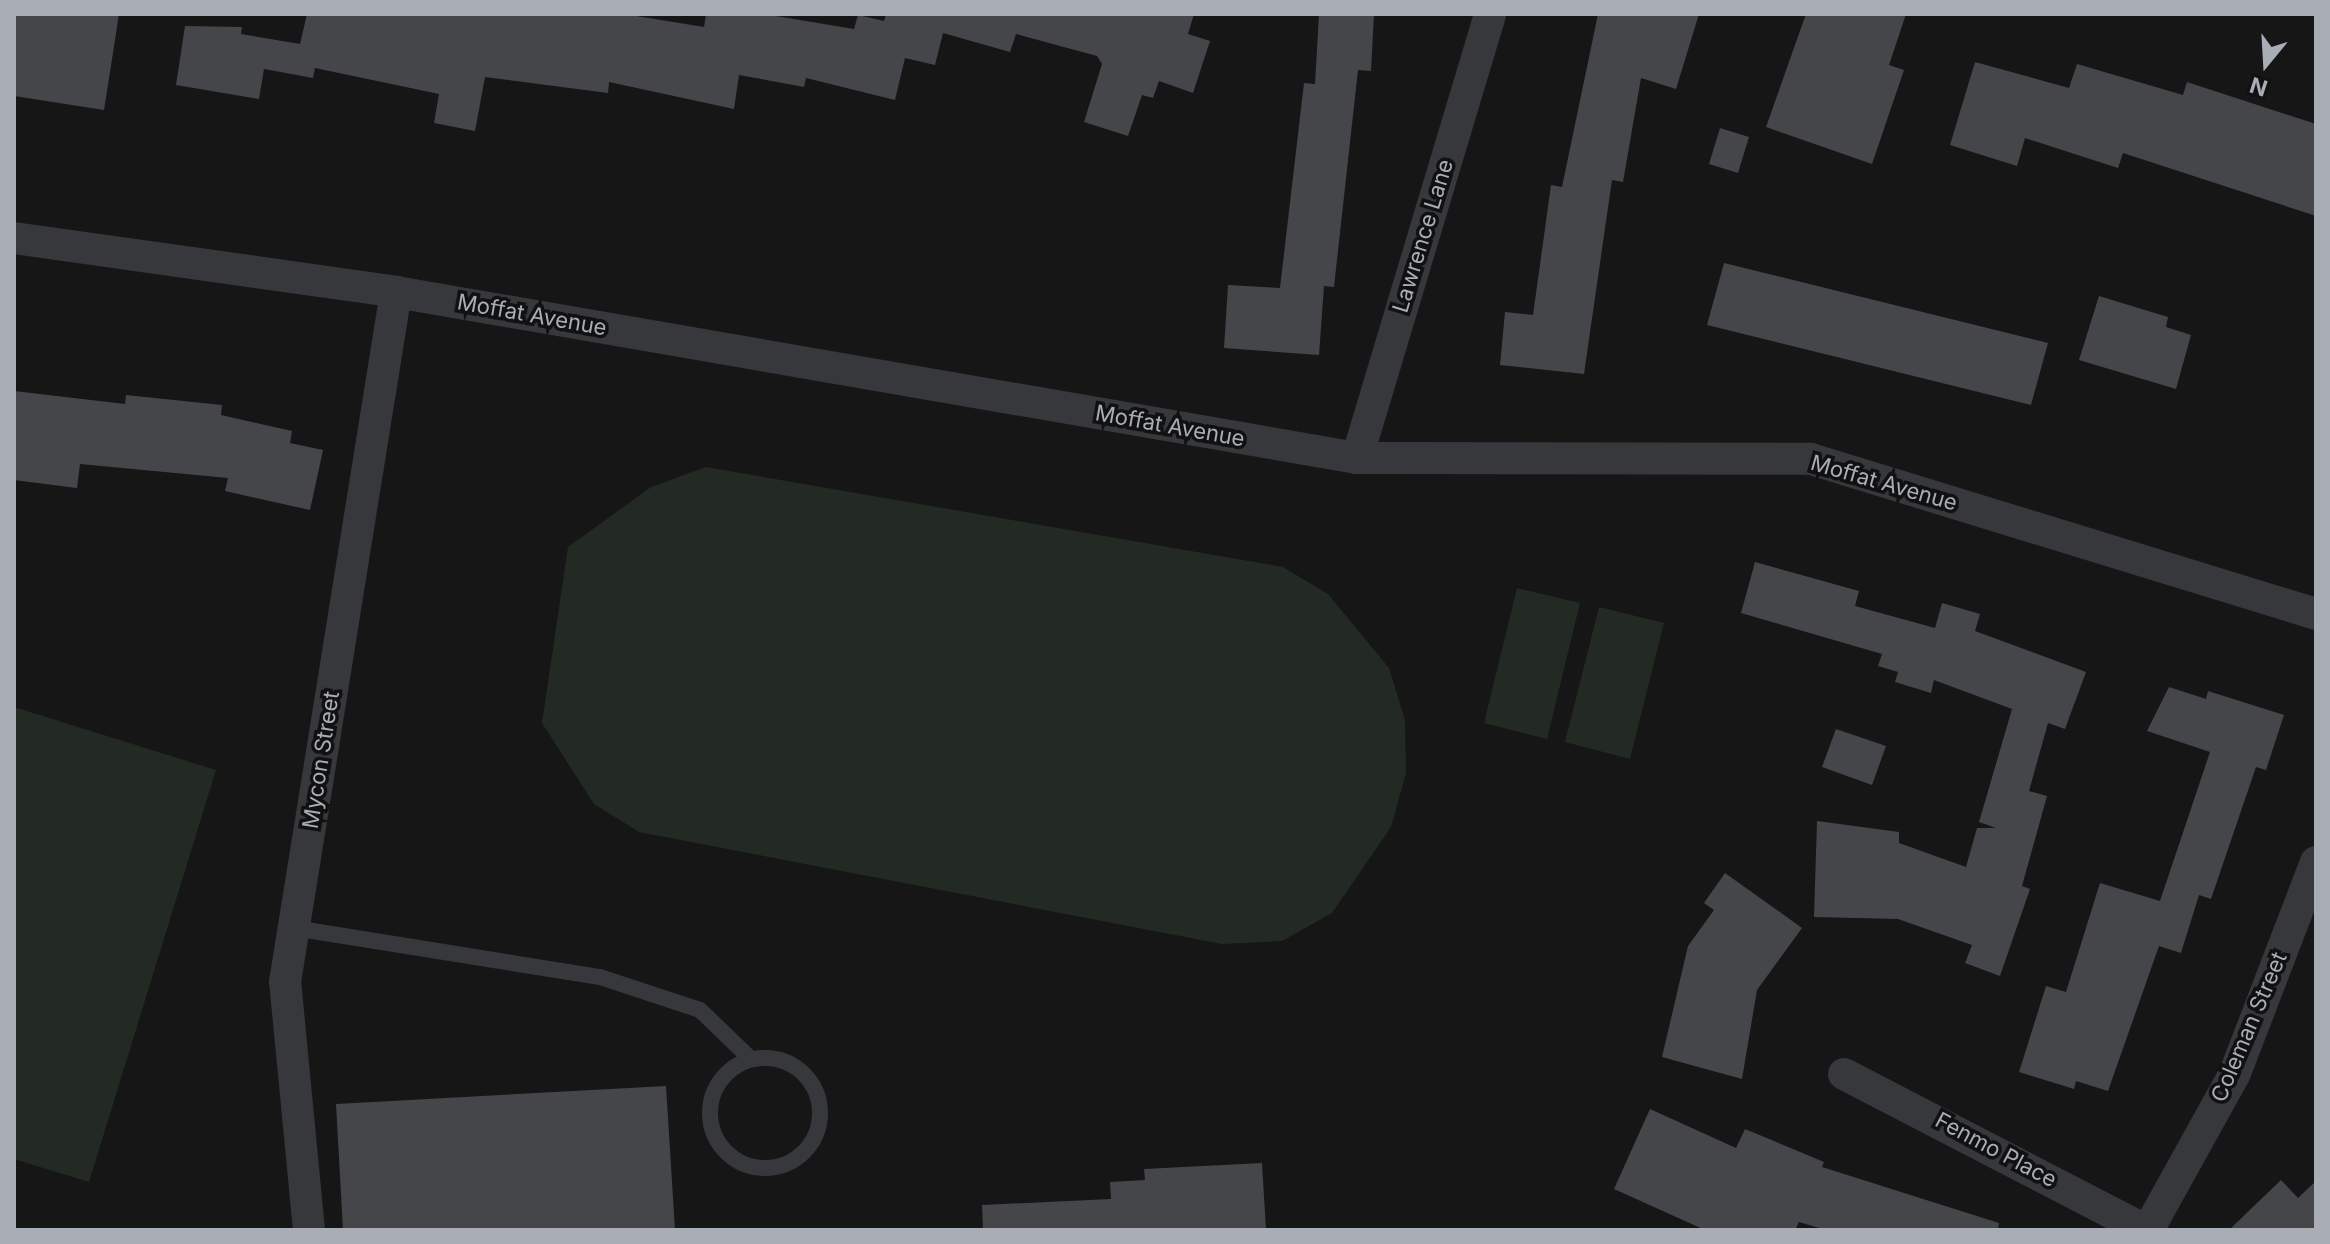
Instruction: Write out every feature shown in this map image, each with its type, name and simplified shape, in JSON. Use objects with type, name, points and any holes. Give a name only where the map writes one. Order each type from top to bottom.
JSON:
[{"type":"street","name":"Lawrence Lane","points":[[1357,458],[1490,14]]},
{"type":"street","name":"Moffat Avenue","points":[[14,238],[396,292],[1357,458],[1811,459],[2316,614]]},
{"type":"street","name":"Mycon Street","points":[[309,1230],[285,982],[396,292]]},
{"type":"street","name":"Coleman Street","points":[[2147,1230],[2235,1073],[2316,862]]},
{"type":"street","name":"Fenmo Place","points":[[1844,1074],[2147,1230]]},
{"type":"lane","points":[[294,928],[600,977],[700,1010],[751,1059],[787,1062],[814,1087],[819,1123],[813,1140],[786,1164],[742,1163],[712,1131],[716,1087],[751,1059]]},
{"type":"shaded area","points":[[706,467],[1283,567],[1328,594],[1389,668],[1405,720],[1406,773],[1391,827],[1332,913],[1282,941],[1222,944],[639,832],[594,804],[542,723],[568,547],[651,487]]},
{"type":"shaded area","points":[[1517,588],[1580,603],[1547,739],[1484,723]]},
{"type":"shaded area","points":[[1599,607],[1664,623],[1630,759],[1565,742]]},
{"type":"shaded area","points":[[14,707],[216,770],[89,1182],[14,1159]]},
{"type":"building","points":[[16,14],[119,14],[104,110],[14,96]]},
{"type":"building","points":[[307,14],[624,14],[704,27],[706,14],[764,14],[854,29],[858,15],[884,21],[886,14],[1194,14],[1188,34],[1210,41],[1193,93],[1159,81],[1153,98],[1142,95],[1128,136],[1084,122],[1102,64],[1097,56],[1016,34],[1010,52],[943,33],[935,65],[905,58],[895,100],[806,78],[804,87],[739,75],[734,109],[609,82],[608,93],[485,77],[475,131],[434,123],[439,94],[315,68],[313,78],[264,69],[259,99],[176,85],[185,26],[242,27],[241,34],[300,44]]},
{"type":"building","points":[[1319,14],[1374,14],[1371,71],[1358,70],[1334,287],[1324,286],[1319,355],[1224,348],[1228,285],[1280,288],[1304,83],[1315,84]]},
{"type":"building","points":[[1598,14],[1699,14],[1676,89],[1641,78],[1623,182],[1612,180],[1584,374],[1500,365],[1505,312],[1533,315],[1551,185],[1562,187]]},
{"type":"building","points":[[1806,14],[1906,14],[1889,65],[1904,70],[1872,164],[1766,127]]},
{"type":"building","points":[[1975,62],[2069,88],[2077,64],[2183,95],[2187,82],[2316,124],[2316,216],[2123,153],[2118,168],[2025,138],[2017,166],[1950,145]]},
{"type":"building","points":[[1720,128],[1749,137],[1738,173],[1709,164]]},
{"type":"building","points":[[1724,263],[2048,343],[2031,405],[1707,325]]},
{"type":"building","points":[[2099,296],[2168,317],[2166,327],[2191,335],[2176,389],[2079,360]]},
{"type":"building","points":[[14,391],[125,404],[126,395],[222,405],[221,415],[292,431],[290,443],[323,450],[310,510],[225,491],[228,478],[80,464],[77,488],[14,480]]},
{"type":"building","points":[[1755,562],[1859,591],[1855,606],[1935,628],[1942,603],[1980,614],[1975,631],[2086,672],[2065,729],[2048,723],[2029,791],[2047,796],[2022,886],[2030,889],[2000,976],[1965,963],[1972,945],[1898,919],[1814,917],[1817,821],[1899,832],[1899,843],[1966,867],[1977,828],[1996,828],[1979,822],[2012,709],[1934,680],[1931,693],[1895,682],[1898,672],[1878,666],[1882,654],[1741,613]]},
{"type":"building","points":[[2169,687],[2206,699],[2208,691],[2284,715],[2266,770],[2256,767],[2211,899],[2199,895],[2181,953],[2159,946],[2108,1091],[2076,1081],[2074,1089],[2019,1072],[2046,986],[2066,992],[2100,883],[2160,901],[2210,752],[2147,731]]},
{"type":"building","points":[[1836,729],[1886,746],[1872,785],[1822,767]]},
{"type":"building","points":[[1725,873],[1802,928],[1757,990],[1742,1079],[1662,1057],[1688,946],[1714,910],[1704,903]]},
{"type":"building","points":[[666,1086],[675,1230],[343,1230],[336,1104]]},
{"type":"building","points":[[1650,1109],[1736,1148],[1745,1129],[1824,1162],[1822,1167],[1999,1223],[1998,1230],[1826,1230],[1799,1222],[1795,1230],[1705,1230],[1614,1189]]},
{"type":"building","points":[[1262,1163],[1266,1230],[983,1230],[982,1205],[1111,1199],[1110,1182],[1145,1180],[1144,1169]]},
{"type":"building","points":[[2281,1180],[2298,1198],[2316,1181],[2316,1230],[2229,1230]]}]
